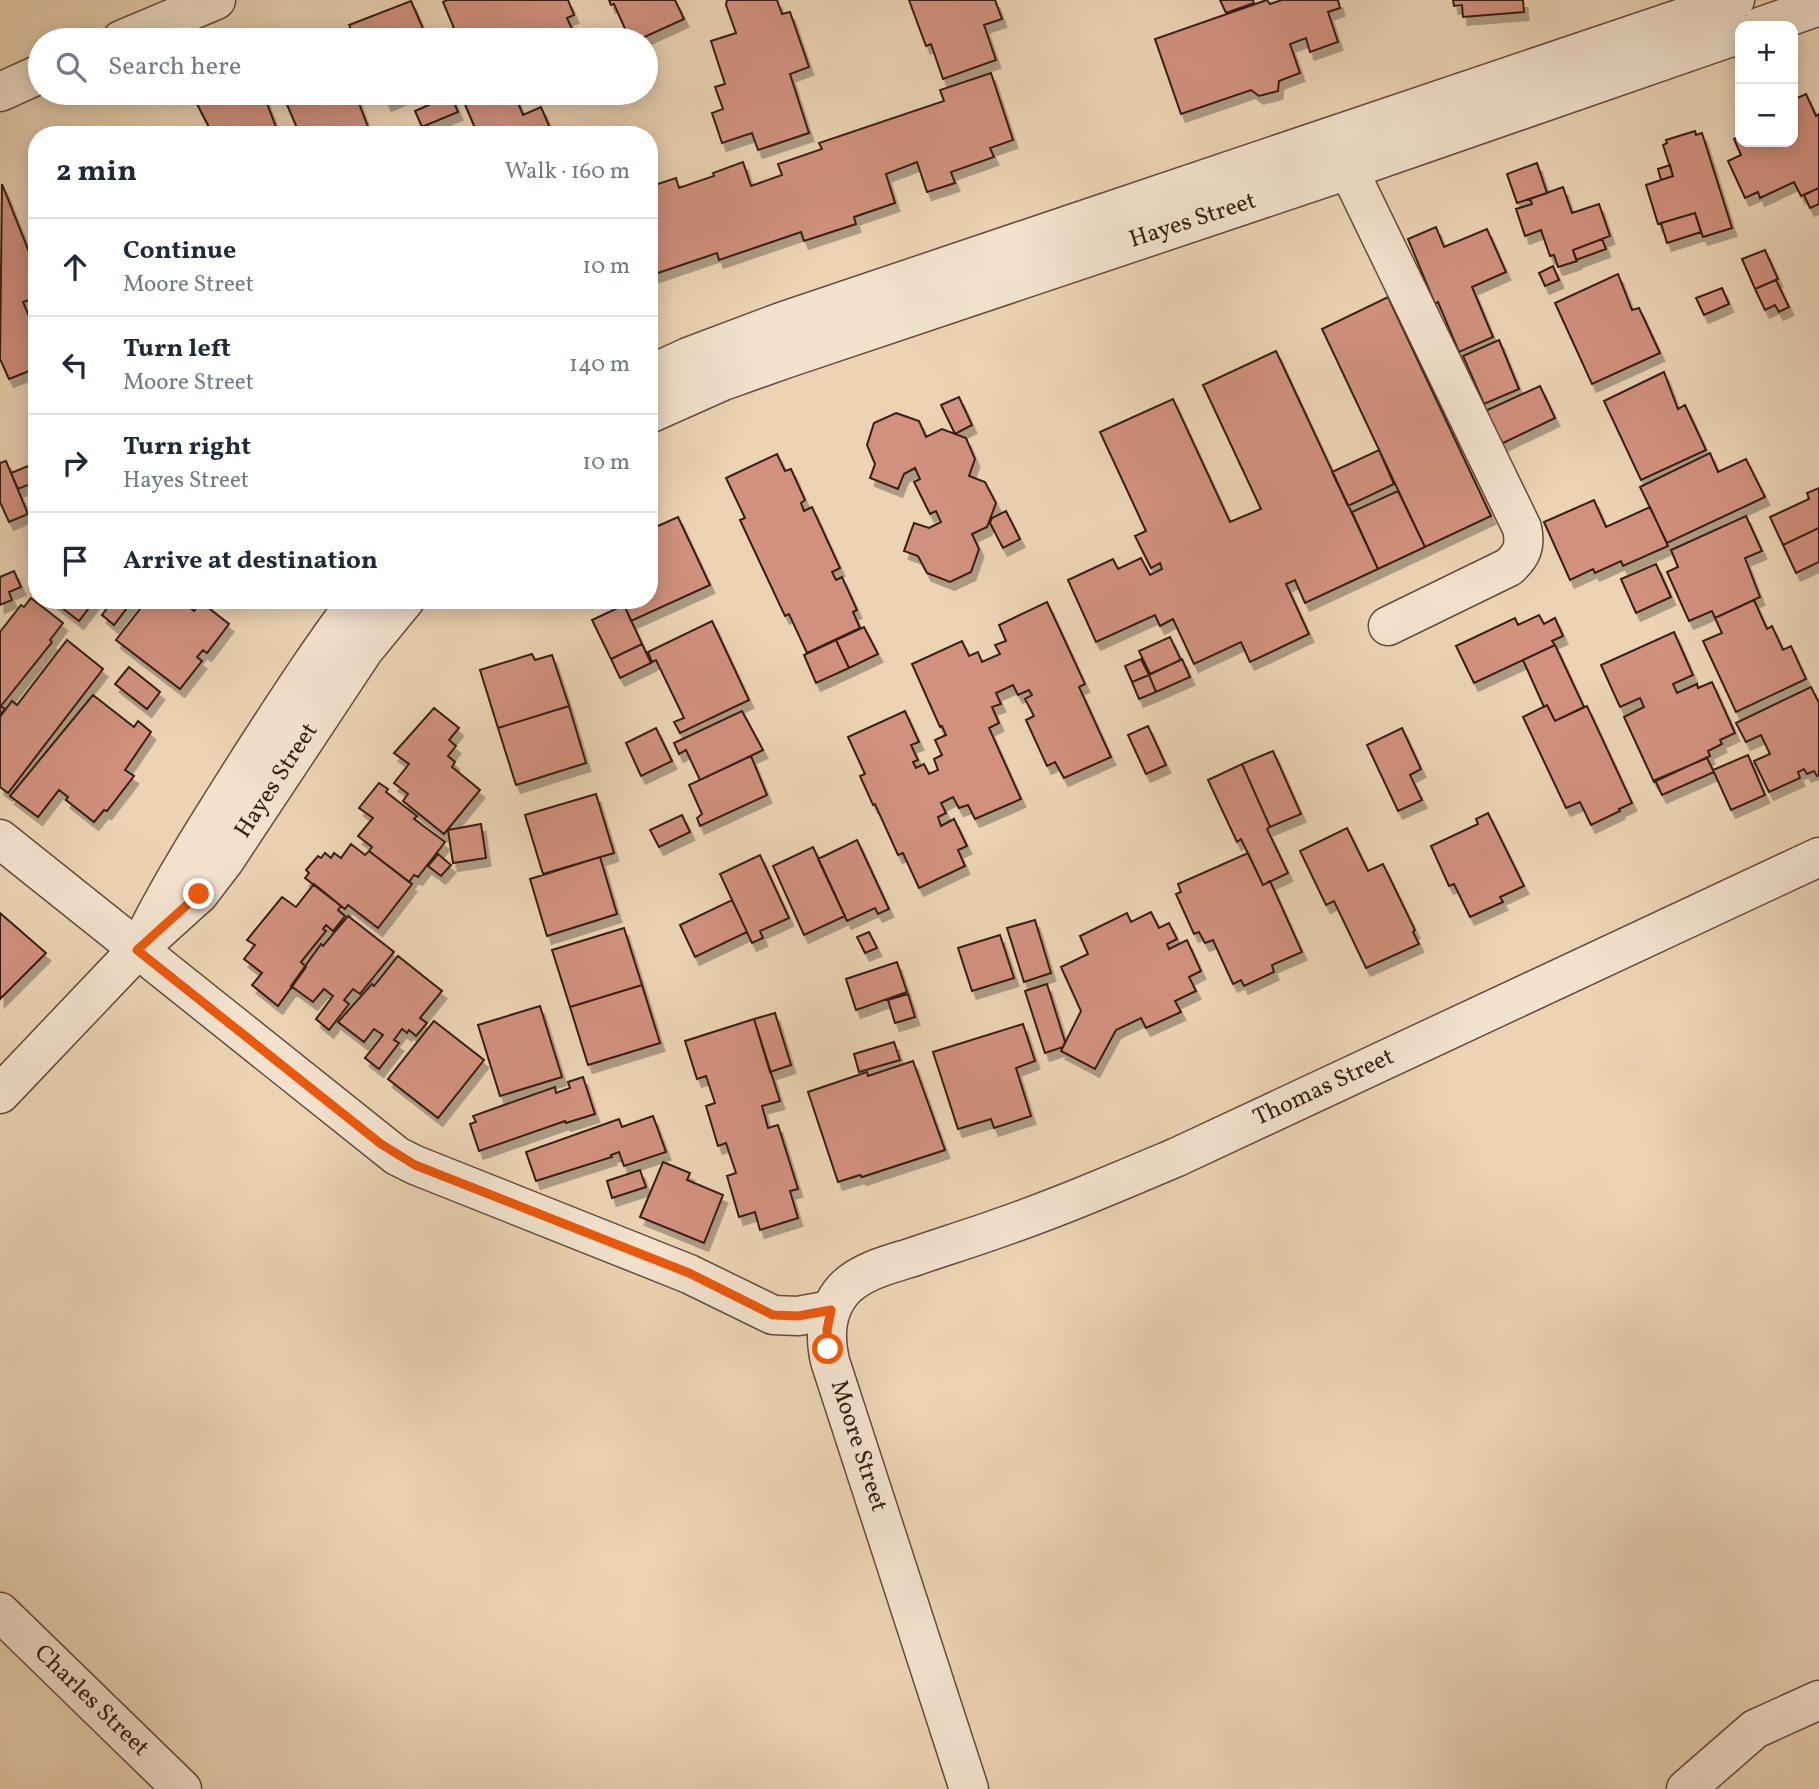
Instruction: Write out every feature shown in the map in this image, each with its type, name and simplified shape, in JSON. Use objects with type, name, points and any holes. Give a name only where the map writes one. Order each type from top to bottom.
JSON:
[{"type":"street","points":[[150,28],[216,0]]},
{"type":"street","name":"Hayes Street","points":[[658,410],[723,381],[1341,153],[1735,0]]},
{"type":"street","points":[[1776,21],[1819,6]]},
{"type":"street","name":"Hayes Street","points":[[658,371],[781,322],[1735,35]]},
{"type":"street","points":[[0,92],[28,80]]},
{"type":"street","points":[[1341,153],[1522,528],[1524,538],[1524,547],[1519,558],[1509,567],[1388,626]]},
{"type":"street","name":"Hayes Street","points":[[137,950],[176,874],[283,707],[351,609]]},
{"type":"street","name":"Hayes Street","points":[[0,1094],[137,950],[199,894],[225,860],[364,650],[398,609]]},
{"type":"street","points":[[0,839],[381,1144],[415,1165],[689,1273],[773,1315],[798,1316],[831,1310]]},
{"type":"street","name":"Thomas Street","points":[[831,1310],[846,1287],[866,1273],[1101,1190],[1819,857]]},
{"type":"street","name":"Moore Street","points":[[831,1310],[827,1330],[830,1361],[969,1789]]},
{"type":"street","name":"Charles Street","points":[[0,1612],[182,1789]]},
{"type":"street","points":[[1686,1789],[1755,1729],[1819,1700]]},
{"type":"building","points":[[568,0],[574,15],[567,18],[572,28],[454,28],[443,2]]},
{"type":"building","points":[[609,0],[675,0],[684,19],[658,31],[658,28],[625,28],[614,4],[611,5]]},
{"type":"building","points":[[727,0],[777,0],[782,14],[790,12],[809,67],[790,74],[809,133],[758,150],[752,133],[722,143],[712,113],[723,109],[715,87],[725,84],[711,41],[736,33],[726,5]]},
{"type":"building","points":[[909,0],[995,0],[1002,19],[984,25],[996,60],[943,79],[931,44],[926,46]]},
{"type":"building","points":[[1220,0],[1253,0],[1254,3],[1226,13]]},
{"type":"building","points":[[1267,0],[1270,4],[1282,0],[1338,0],[1340,8],[1328,12],[1338,42],[1310,52],[1306,38],[1290,44],[1300,73],[1279,81],[1278,91],[1259,96],[1251,90],[1181,114],[1155,39]]},
{"type":"building","points":[[1453,0],[1523,0],[1524,12],[1463,17],[1462,5],[1454,6]]},
{"type":"building","points":[[411,1],[423,28],[351,28],[349,25]]},
{"type":"building","points":[[991,73],[1013,140],[990,148],[994,157],[951,172],[955,183],[927,192],[917,162],[886,174],[895,203],[854,217],[856,224],[804,241],[801,232],[719,260],[717,253],[658,273],[658,184],[676,178],[679,188],[743,162],[751,186],[782,175],[778,164],[822,149],[819,143],[944,101],[940,90]]},
{"type":"building","points":[[1806,94],[1816,116],[1819,114],[1819,188],[1801,196],[1794,182],[1760,198],[1758,192],[1745,198],[1728,161],[1741,155],[1738,147],[1798,147],[1798,98]]},
{"type":"building","points":[[198,105],[268,105],[276,126],[208,126]]},
{"type":"building","points":[[287,105],[360,105],[368,126],[296,126]]},
{"type":"building","points":[[428,105],[455,105],[458,112],[422,126],[415,111]]},
{"type":"building","points":[[465,105],[519,105],[523,115],[541,107],[549,126],[474,126]]},
{"type":"building","points":[[1695,131],[1696,135],[1702,133],[1732,228],[1703,237],[1695,213],[1658,224],[1646,185],[1673,176],[1663,145],[1667,143],[1666,140]]},
{"type":"building","points":[[1537,163],[1547,193],[1517,203],[1507,174]]},
{"type":"building","points":[[1670,165],[1673,176],[1661,180],[1658,169]]},
{"type":"building","points":[[2,184],[28,249],[28,300],[23,302],[28,314],[28,372],[9,379],[0,359]]},
{"type":"building","points":[[1563,187],[1572,213],[1599,204],[1610,236],[1573,250],[1577,261],[1558,267],[1554,255],[1550,256],[1541,230],[1525,236],[1516,209],[1532,204],[1530,199]]},
{"type":"building","points":[[1819,188],[1819,204],[1810,208],[1804,195]]},
{"type":"building","points":[[1695,213],[1701,232],[1667,243],[1661,223]]},
{"type":"building","points":[[1436,227],[1444,247],[1487,229],[1506,272],[1472,287],[1493,337],[1459,352],[1438,302],[1435,304],[1408,239]]},
{"type":"building","points":[[1602,239],[1606,249],[1576,260],[1573,250]]},
{"type":"building","points":[[1765,250],[1778,279],[1755,289],[1742,259]]},
{"type":"building","points":[[1553,266],[1559,280],[1545,286],[1539,273]]},
{"type":"building","points":[[1618,274],[1632,310],[1639,308],[1660,353],[1592,384],[1555,303]]},
{"type":"building","points":[[1776,280],[1789,307],[1779,312],[1775,305],[1765,310],[1755,289]]},
{"type":"building","points":[[1722,288],[1729,304],[1704,315],[1696,298]]},
{"type":"building","points":[[1388,297],[1491,516],[1425,547],[1322,329]]},
{"type":"building","points":[[1499,340],[1519,389],[1484,404],[1463,356]]},
{"type":"building","points":[[1276,351],[1378,569],[1305,603],[1295,580],[1286,584],[1309,634],[1250,662],[1241,642],[1194,664],[1173,619],[1160,626],[1155,615],[1096,642],[1068,580],[1113,559],[1118,569],[1141,558],[1150,575],[1162,569],[1160,563],[1151,568],[1135,536],[1146,531],[1100,432],[1173,399],[1230,522],[1261,509],[1203,385]]},
{"type":"building","points":[[1664,372],[1678,409],[1685,405],[1706,450],[1641,480],[1604,401]]},
{"type":"building","points":[[1540,386],[1555,418],[1499,445],[1483,412]]},
{"type":"building","points":[[959,397],[972,425],[955,434],[941,405]]},
{"type":"building","points":[[896,413],[919,421],[926,437],[942,429],[966,438],[975,459],[969,476],[985,482],[996,503],[987,527],[972,534],[979,549],[971,572],[950,582],[927,573],[918,556],[904,551],[914,523],[929,528],[941,522],[936,511],[930,514],[914,482],[920,479],[915,468],[904,474],[898,489],[870,478],[875,464],[867,445],[874,423]]},
{"type":"building","points":[[1379,450],[1394,484],[1348,506],[1332,472]]},
{"type":"building","points":[[1710,453],[1718,472],[1746,459],[1765,497],[1667,543],[1640,487]]},
{"type":"building","points":[[777,454],[785,471],[791,469],[805,500],[801,503],[804,511],[812,507],[840,568],[832,572],[836,580],[842,577],[857,610],[853,612],[860,628],[807,653],[789,614],[785,616],[740,520],[745,518],[726,478]]},
{"type":"building","points":[[6,461],[28,514],[9,522],[0,502],[0,463]]},
{"type":"building","points":[[28,466],[28,485],[18,489],[11,473]]},
{"type":"building","points":[[1819,488],[1819,528],[1783,545],[1770,517],[1809,499],[1807,493]]},
{"type":"building","points":[[1398,491],[1425,547],[1378,569],[1352,512]]},
{"type":"building","points":[[1594,500],[1606,527],[1650,507],[1668,546],[1623,566],[1621,561],[1595,573],[1593,569],[1570,580],[1544,522]]},
{"type":"building","points":[[1006,511],[1020,539],[1003,548],[990,523],[992,518]]},
{"type":"building","points":[[1746,516],[1762,551],[1745,558],[1760,597],[1715,618],[1712,611],[1689,621],[1667,572],[1678,567],[1671,550]]},
{"type":"building","points":[[678,517],[710,585],[658,609],[658,526]]},
{"type":"building","points":[[1819,528],[1819,562],[1796,573],[1783,545]]},
{"type":"building","points":[[1656,564],[1671,597],[1636,613],[1621,579]]},
{"type":"building","points":[[14,571],[21,587],[9,592],[12,600],[0,605],[0,577]]},
{"type":"building","points":[[1754,600],[1767,629],[1772,626],[1783,650],[1791,646],[1806,679],[1736,712],[1703,641],[1722,633],[1715,618]]},
{"type":"building","points":[[28,602],[28,609],[45,609],[63,623],[50,640],[52,642],[1,706],[5,709],[0,715],[0,632],[21,605],[24,607]]},
{"type":"building","points":[[1047,602],[1085,684],[1079,687],[1111,757],[1064,778],[1055,762],[1047,766],[1026,720],[1034,716],[1025,699],[1032,695],[1029,690],[1018,695],[1013,685],[996,693],[1001,704],[992,707],[999,723],[989,728],[1021,799],[975,819],[968,805],[959,808],[953,797],[941,803],[946,813],[938,817],[941,826],[954,819],[967,846],[958,850],[965,866],[919,888],[903,853],[898,855],[875,804],[873,805],[860,776],[865,774],[848,737],[905,711],[919,742],[911,745],[918,760],[913,762],[916,768],[924,764],[929,774],[938,770],[934,759],[942,755],[935,740],[946,735],[912,664],[962,641],[969,656],[978,652],[982,662],[1000,654],[995,645],[1006,641],[999,625]]},
{"type":"building","points":[[64,609],[88,609],[79,621]]},
{"type":"building","points":[[106,609],[126,609],[114,625],[102,615]]},
{"type":"building","points":[[140,609],[210,609],[229,624],[207,653],[203,650],[197,657],[202,661],[180,689],[116,640]]},
{"type":"building","points":[[615,609],[626,609],[642,644],[611,659],[592,620]]},
{"type":"building","points":[[626,609],[657,609],[631,621]]},
{"type":"building","points":[[1539,615],[1544,624],[1555,618],[1563,636],[1552,641],[1555,645],[1474,683],[1456,646],[1515,618],[1518,625]]},
{"type":"building","points":[[712,621],[749,700],[680,733],[674,722],[684,718],[656,660],[652,662],[648,652]]},
{"type":"building","points":[[864,627],[878,654],[849,668],[836,640]]},
{"type":"building","points":[[1674,632],[1693,675],[1673,684],[1677,693],[1697,684],[1698,688],[1712,682],[1735,733],[1720,740],[1722,744],[1708,751],[1710,756],[1654,782],[1624,717],[1644,707],[1640,698],[1620,707],[1601,665]]},
{"type":"building","points":[[1170,637],[1181,660],[1150,674],[1139,651]]},
{"type":"building","points":[[67,640],[103,669],[8,793],[0,787],[0,717],[12,701],[17,705]]},
{"type":"building","points":[[836,640],[849,668],[816,683],[804,655]]},
{"type":"building","points":[[642,644],[651,663],[620,678],[611,659]]},
{"type":"building","points":[[1555,645],[1584,707],[1555,721],[1547,705],[1544,707],[1523,660]]},
{"type":"building","points":[[532,654],[535,660],[552,655],[569,706],[498,728],[480,670]]},
{"type":"building","points":[[1141,659],[1149,675],[1132,682],[1125,666]]},
{"type":"building","points":[[1182,659],[1190,677],[1156,692],[1149,675]]},
{"type":"building","points":[[129,667],[160,692],[147,709],[115,684]]},
{"type":"building","points":[[1149,675],[1156,692],[1139,699],[1132,682]]},
{"type":"building","points":[[1811,687],[1819,703],[1819,775],[1814,771],[1807,774],[1804,769],[1798,772],[1800,778],[1769,792],[1754,761],[1770,754],[1761,735],[1746,742],[1736,723]]},
{"type":"building","points":[[93,695],[134,727],[138,721],[151,732],[125,770],[134,776],[107,811],[104,810],[94,822],[66,800],[68,797],[59,790],[38,817],[10,796]]},
{"type":"building","points":[[1547,705],[1555,721],[1587,706],[1632,803],[1591,825],[1580,802],[1566,808],[1523,717]]},
{"type":"building","points":[[569,706],[586,763],[516,785],[498,728]]},
{"type":"building","points":[[434,708],[459,728],[449,740],[456,746],[448,756],[455,762],[452,767],[480,790],[444,834],[403,801],[408,794],[394,783],[409,764],[394,753]]},
{"type":"building","points":[[742,711],[763,750],[700,780],[686,750],[679,754],[674,743]]},
{"type":"building","points":[[1148,726],[1166,765],[1146,774],[1128,735]]},
{"type":"building","points":[[656,728],[672,761],[641,776],[626,743]]},
{"type":"building","points":[[1402,728],[1421,769],[1410,775],[1422,800],[1398,811],[1367,745]]},
{"type":"building","points":[[1273,751],[1301,814],[1270,827],[1242,764]]},
{"type":"building","points":[[1748,755],[1765,795],[1731,810],[1713,770]]},
{"type":"building","points":[[751,756],[767,795],[700,826],[697,818],[702,814],[689,785]]},
{"type":"building","points":[[1707,758],[1714,772],[1662,795],[1655,780]]},
{"type":"building","points":[[1242,764],[1270,827],[1267,829],[1288,873],[1263,885],[1241,839],[1237,842],[1208,780]]},
{"type":"building","points":[[379,783],[388,789],[386,792],[417,816],[414,819],[445,842],[418,877],[414,875],[409,882],[369,851],[372,847],[358,836],[373,818],[359,808]]},
{"type":"building","points":[[596,794],[614,853],[543,874],[525,815]]},
{"type":"building","points":[[1488,813],[1524,886],[1500,897],[1503,902],[1470,917],[1454,884],[1449,886],[1431,846],[1478,824],[1476,819]]},
{"type":"building","points":[[682,815],[690,832],[659,847],[650,830]]},
{"type":"building","points":[[481,824],[486,858],[453,863],[448,830]]},
{"type":"building","points":[[1347,828],[1368,871],[1383,864],[1419,944],[1366,968],[1334,901],[1326,905],[1300,851]]},
{"type":"building","points":[[857,840],[889,909],[878,914],[875,908],[847,921],[818,859]]},
{"type":"building","points":[[351,844],[365,855],[369,851],[412,884],[378,928],[348,905],[345,909],[305,878],[309,873],[306,870],[318,856],[321,858],[325,853],[331,858],[334,853],[341,858]]},
{"type":"building","points":[[813,847],[845,916],[804,935],[773,866]]},
{"type":"building","points":[[1248,853],[1263,885],[1270,881],[1302,952],[1272,965],[1274,972],[1244,986],[1241,980],[1233,984],[1213,940],[1205,943],[1199,932],[1194,934],[1176,894],[1181,892],[1178,884]]},
{"type":"building","points":[[438,854],[451,865],[441,876],[428,866]]},
{"type":"building","points":[[760,855],[789,918],[760,931],[763,938],[752,943],[720,874]]},
{"type":"building","points":[[600,857],[617,914],[547,936],[530,879]]},
{"type":"building","points":[[314,884],[341,906],[338,910],[345,916],[333,931],[326,925],[323,929],[326,931],[301,962],[306,967],[278,1006],[252,985],[262,973],[244,959],[255,945],[247,940],[282,897],[296,907]]},
{"type":"building","points":[[732,900],[747,932],[695,957],[680,925]]},
{"type":"building","points":[[1151,912],[1159,928],[1169,923],[1177,939],[1167,944],[1169,949],[1187,940],[1201,971],[1189,977],[1196,991],[1175,1001],[1181,1012],[1146,1028],[1141,1018],[1116,1030],[1095,1069],[1061,1051],[1081,1011],[1061,967],[1088,954],[1080,936],[1127,913],[1131,922]]},
{"type":"building","points":[[0,913],[46,953],[0,999]]},
{"type":"building","points":[[348,916],[394,952],[360,994],[353,989],[344,1000],[349,1004],[329,1030],[316,1019],[333,996],[324,989],[313,1002],[291,986],[321,944],[323,946]]},
{"type":"building","points":[[1035,920],[1051,973],[1024,982],[1007,928]]},
{"type":"building","points":[[624,928],[642,985],[570,1007],[552,950]]},
{"type":"building","points":[[869,932],[877,948],[865,953],[857,937]]},
{"type":"building","points":[[1000,935],[1014,978],[972,991],[958,948]]},
{"type":"building","points":[[398,956],[442,991],[420,1018],[427,1023],[416,1036],[409,1030],[407,1033],[402,1029],[394,1040],[399,1043],[379,1069],[365,1058],[383,1035],[374,1029],[364,1042],[338,1022],[372,984],[374,986]]},
{"type":"building","points":[[897,962],[907,992],[856,1010],[846,979]]},
{"type":"building","points":[[1047,984],[1065,1042],[1063,1047],[1045,1053],[1025,991]]},
{"type":"building","points":[[642,985],[660,1043],[588,1065],[570,1007]]},
{"type":"building","points":[[908,994],[915,1017],[895,1023],[888,1000]]},
{"type":"building","points":[[540,1006],[562,1077],[500,1096],[478,1025]]},
{"type":"building","points":[[775,1013],[791,1065],[770,1072],[754,1019]]},
{"type":"building","points":[[754,1019],[780,1101],[762,1106],[768,1128],[778,1125],[798,1189],[790,1191],[798,1218],[760,1230],[755,1212],[739,1217],[727,1176],[736,1173],[726,1143],[718,1146],[706,1106],[715,1103],[706,1076],[697,1079],[685,1041]]},
{"type":"building","points":[[434,1021],[484,1060],[438,1118],[388,1079]]},
{"type":"building","points":[[1023,1024],[1035,1061],[1016,1068],[1031,1116],[994,1128],[991,1119],[958,1129],[933,1052]]},
{"type":"building","points":[[894,1042],[900,1060],[859,1072],[854,1054]]},
{"type":"building","points":[[913,1061],[945,1150],[838,1182],[808,1092],[867,1072],[868,1076]]},
{"type":"building","points":[[583,1077],[595,1114],[566,1123],[565,1121],[479,1151],[470,1124],[476,1122],[473,1116],[555,1087],[556,1093],[570,1088],[568,1082]]},
{"type":"building","points":[[653,1116],[666,1152],[624,1166],[619,1152],[611,1155],[612,1157],[536,1181],[526,1152],[619,1119],[622,1127]]},
{"type":"building","points":[[663,1162],[690,1173],[687,1180],[723,1195],[704,1243],[640,1217]]},
{"type":"building","points":[[640,1170],[646,1187],[612,1198],[607,1181]]},
{"type":"route","points":[[199,894],[137,950],[397,1156],[689,1273],[773,1315],[798,1316],[831,1310],[827,1323],[828,1349]]}]
